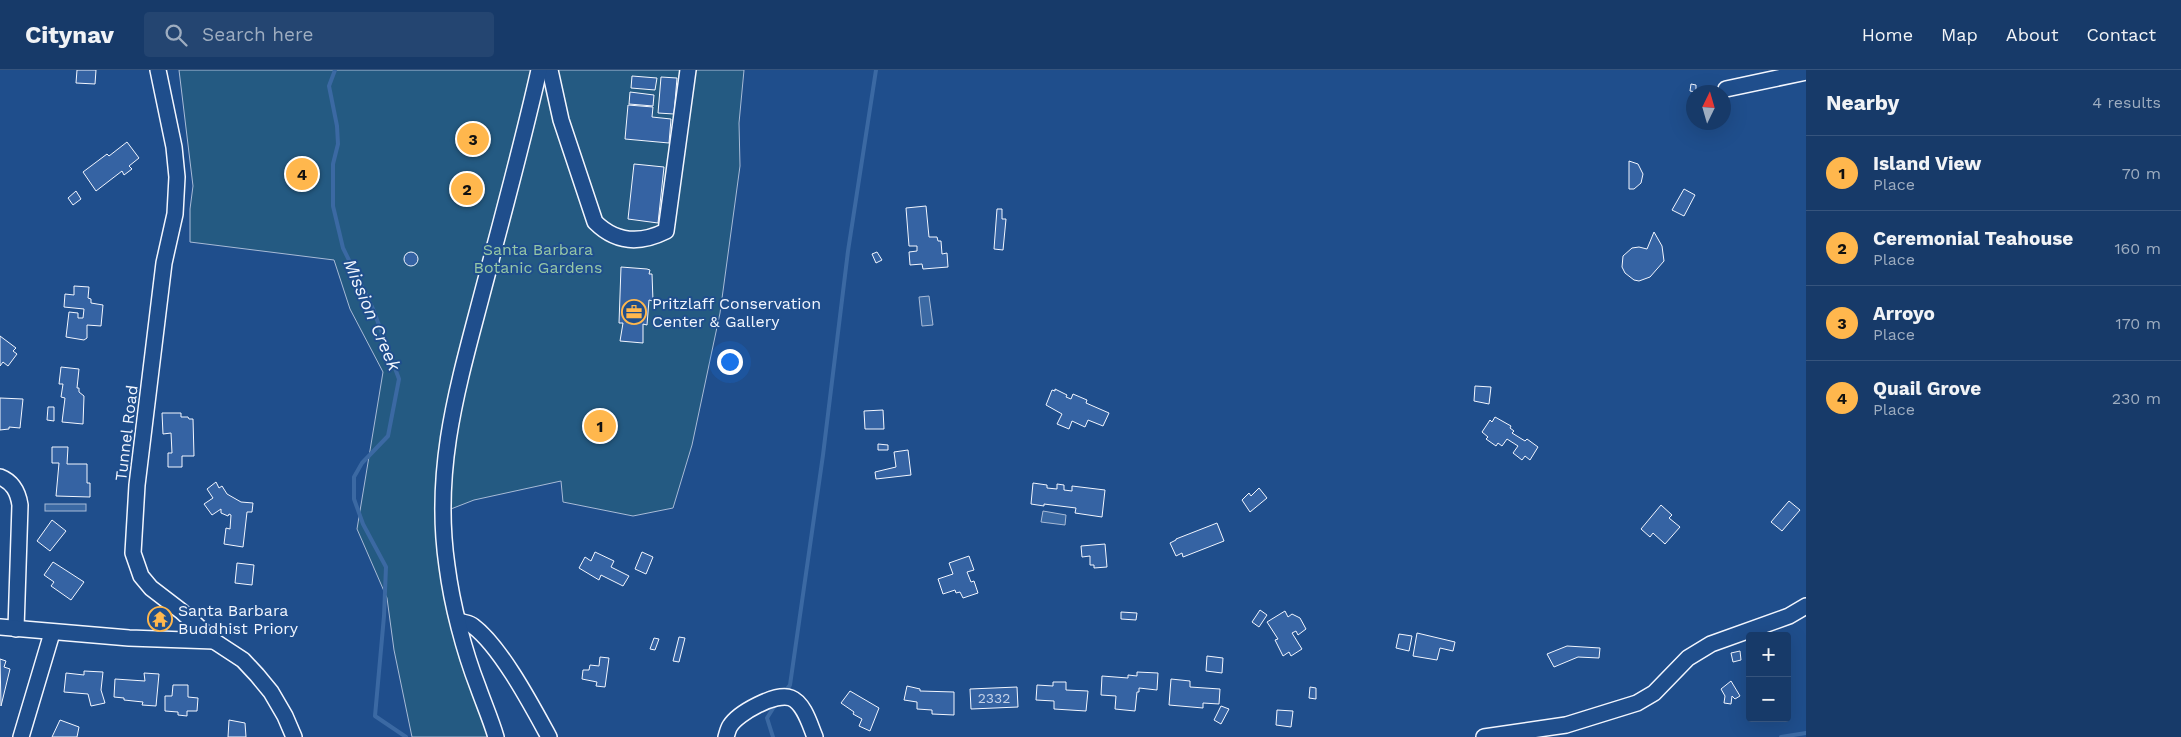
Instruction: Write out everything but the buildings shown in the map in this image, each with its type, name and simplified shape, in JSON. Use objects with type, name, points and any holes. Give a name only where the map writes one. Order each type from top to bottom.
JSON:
[{"type":"street","name":"Tunnel Road","points":[[158,70],[174,148],[177,186],[175,214],[164,263],[137,486],[133,553],[141,576],[146,582],[214,641],[243,660],[257,675],[271,692],[285,716],[294,737]]},
{"type":"street","points":[[496,737],[477,686],[459,621],[447,566],[442,505],[447,444],[454,399],[527,124],[539,70]]},
{"type":"street","points":[[550,70],[561,120],[595,222],[605,232],[626,240],[652,239],[666,231],[688,70]]},
{"type":"street","points":[[1731,88],[1806,72]]},
{"type":"street","points":[[0,478],[15,489],[20,505],[16,629]]},
{"type":"street","points":[[1484,737],[1566,725],[1638,703],[1654,693],[1688,658],[1712,644],[1789,616],[1806,606]]},
{"type":"street","points":[[459,621],[472,625],[488,641],[530,702],[549,737]]},
{"type":"street","points":[[0,627],[52,633],[214,641]]},
{"type":"street","points":[[21,737],[52,633]]},
{"type":"street","points":[[726,737],[730,726],[745,713],[761,704],[781,697],[792,698],[801,706],[815,737]]},
{"type":"green space","name":"Santa Barbara Botanic Gardens","points":[[179,70],[744,70],[739,123],[740,166],[720,313],[692,445],[673,508],[633,516],[563,502],[561,481],[474,500],[438,514],[494,737],[412,737],[394,650],[387,598],[357,529],[383,372],[350,309],[334,260],[190,242],[190,209],[193,186]]},
{"type":"shaded area","points":[[929,296],[933,325],[922,326],[919,297]]},
{"type":"shaded area","points":[[45,504],[86,504],[86,511],[45,511]]},
{"type":"shaded area","points":[[1043,511],[1066,515],[1065,525],[1041,522]]},
{"type":"waterway","name":"Mission Creek","points":[[335,70],[329,86],[337,126],[338,144],[333,164],[333,206],[343,248],[373,309],[399,379],[388,436],[362,463],[354,477],[354,499],[363,524],[386,567],[384,616],[375,716],[406,737]]},
{"type":"waterway","points":[[784,693],[790,685],[823,455],[848,251],[876,70]]},
{"type":"waterway","points":[[773,737],[767,718],[777,702]]},
{"type":"waterway","points":[[1781,737],[1806,733]]},
{"type":"place","name":"Arroyo","points":[[473,139]]},
{"type":"place","name":"Quail Grove","points":[[302,174]]},
{"type":"place","name":"Ceremonial Teahouse","points":[[467,189]]},
{"type":"place","name":"Pritzlaff Conservation Center & Gallery","points":[[634,312]]},
{"type":"place","name":"Island View","points":[[600,426]]},
{"type":"place","name":"Santa Barbara Buddhist Priory","points":[[160,619]]}]
